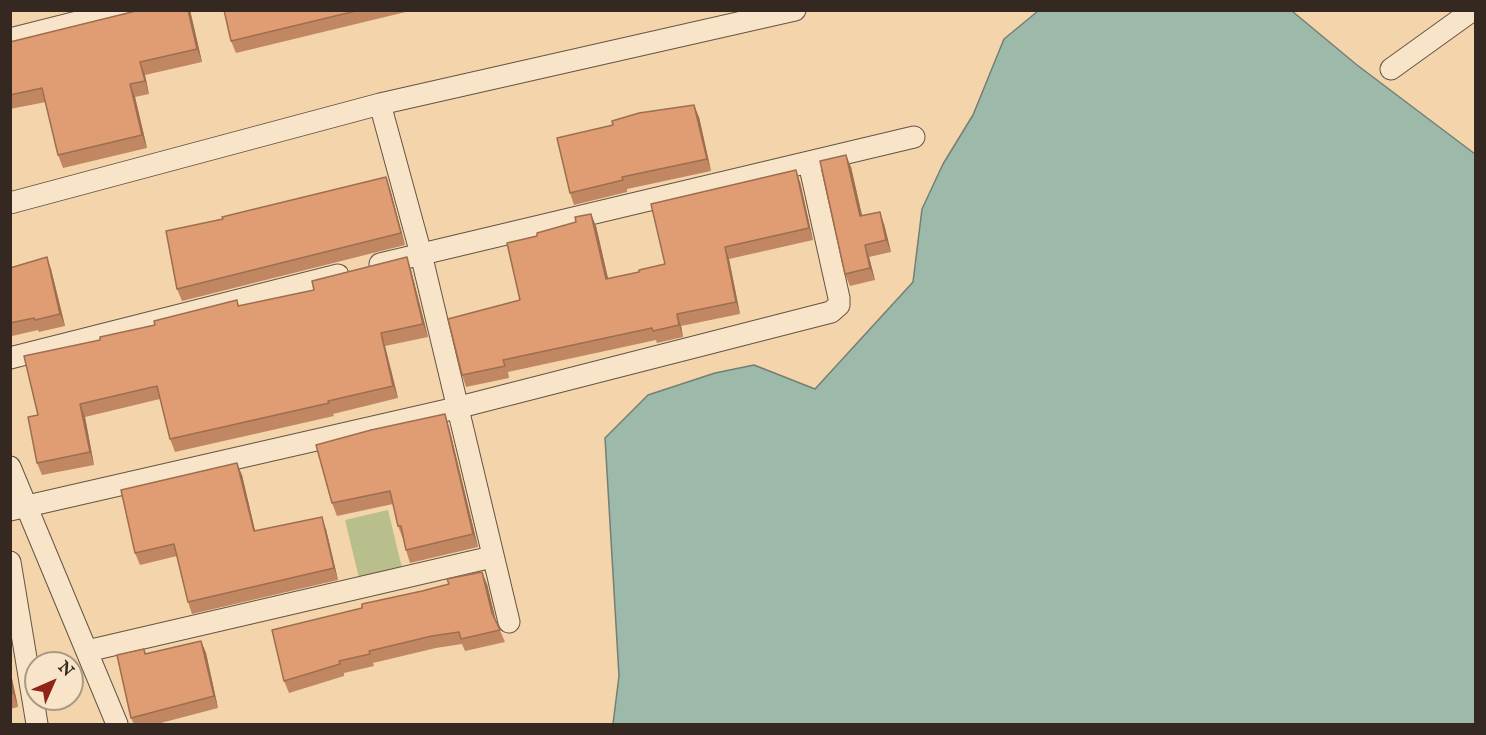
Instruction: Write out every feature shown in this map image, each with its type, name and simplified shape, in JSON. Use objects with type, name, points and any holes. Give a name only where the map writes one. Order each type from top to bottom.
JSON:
[{"type":"street","points":[[10,39],[124,10]]},
{"type":"street","points":[[10,203],[380,104],[795,10]]},
{"type":"street","points":[[1391,69],[1473,10]]},
{"type":"street","points":[[380,104],[421,254],[508,622]]},
{"type":"street","points":[[10,358],[421,254],[914,137]]},
{"type":"street","points":[[19,508],[456,408],[836,310],[839,298],[809,163]]},
{"type":"street","points":[[10,467],[19,508],[87,651],[117,724]]},
{"type":"street","points":[[87,651],[492,557]]},
{"type":"street","points":[[10,562],[37,724]]},
{"type":"green space","points":[[388,510],[402,568],[359,578],[345,520]]},
{"type":"shaded area","points":[[1038,11],[1292,11],[1357,65],[1475,154],[1475,724],[613,724],[619,676],[605,438],[648,395],[715,373],[754,365],[815,389],[913,282],[922,209],[943,164],[973,115],[1004,39]]},
{"type":"building","points":[[140,10],[188,10],[197,49],[140,62],[145,81],[130,84],[142,135],[58,155],[42,88],[10,95],[10,42]]},
{"type":"building","points":[[224,10],[360,10],[231,41]]},
{"type":"building","points":[[694,105],[707,159],[622,177],[623,180],[570,193],[557,138],[613,125],[612,121],[639,113]]},
{"type":"building","points":[[846,155],[860,216],[880,212],[886,240],[865,245],[870,268],[845,274],[820,161]]},
{"type":"building","points":[[796,170],[809,228],[725,247],[736,302],[677,314],[679,325],[653,331],[652,328],[503,360],[505,366],[462,375],[448,319],[520,300],[507,243],[537,236],[537,233],[576,222],[575,217],[591,214],[606,279],[639,272],[639,270],[665,264],[651,204]]},
{"type":"building","points":[[386,177],[401,233],[177,289],[166,231],[223,219],[222,217]]},
{"type":"building","points":[[47,257],[60,314],[10,323],[10,268]]},
{"type":"building","points":[[407,257],[423,324],[381,333],[393,386],[170,439],[157,386],[80,404],[90,452],[37,463],[28,417],[38,415],[24,356],[100,340],[100,337],[155,325],[154,321],[237,300],[238,306],[314,290],[312,281]]},
{"type":"building","points":[[445,414],[473,534],[406,550],[390,491],[332,503],[316,445]]},
{"type":"building","points":[[237,463],[254,531],[322,517],[334,568],[188,602],[174,544],[135,553],[121,490]]},
{"type":"building","points":[[482,572],[492,613],[500,630],[461,639],[459,632],[432,636],[369,651],[370,654],[339,661],[340,664],[284,681],[272,630],[362,608],[362,604],[449,584],[447,579]]},
{"type":"building","points":[[201,641],[214,696],[131,718],[117,655],[144,649],[145,654]]}]
